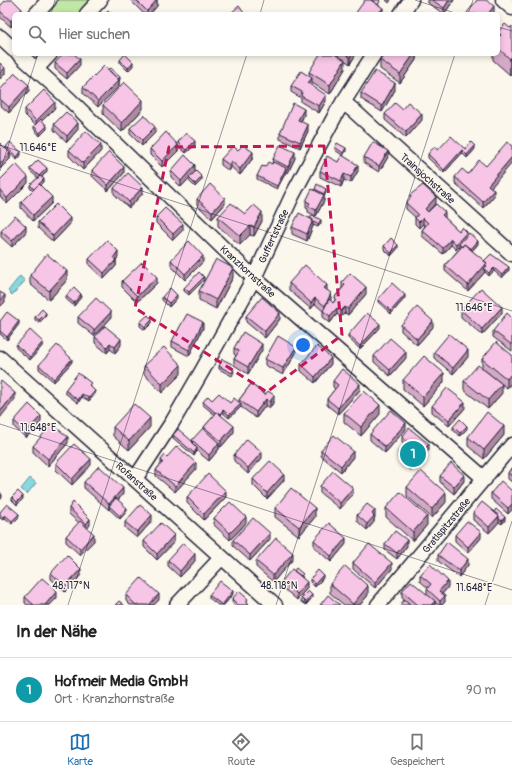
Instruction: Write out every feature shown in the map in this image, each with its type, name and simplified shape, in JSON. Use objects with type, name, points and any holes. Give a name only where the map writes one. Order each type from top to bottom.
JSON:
[{"type":"street","points":[[38,12],[49,0]]},
{"type":"street","points":[[89,12],[100,0]]},
{"type":"street","points":[[402,12],[411,0]]},
{"type":"street","points":[[503,0],[512,8]]},
{"type":"street","name":"Kranzhornstraße","points":[[21,56],[254,278],[485,479]]},
{"type":"street","points":[[36,69],[48,56]]},
{"type":"street","name":"Guffertstraße","points":[[135,479],[173,421],[254,278],[292,196],[343,102],[373,56]]},
{"type":"street","name":"Trainsjochstraße","points":[[343,102],[512,254]]},
{"type":"street","name":"Rofanstraße","points":[[0,358],[275,605]]},
{"type":"street","name":"Gratlspitzstraße","points":[[378,605],[512,445]]},
{"type":"street","points":[[177,605],[221,558]]},
{"type":"highlighted area","points":[[324,146],[342,335],[267,392],[135,308],[169,147]]},
{"type":"green space","points":[[56,0],[91,0],[79,12],[45,12]]},
{"type":"water","points":[[20,276],[25,281],[12,295],[8,291]]},
{"type":"water","points":[[30,478],[36,483],[27,494],[21,489]]},
{"type":"building","points":[[6,0],[13,0],[22,9],[19,12],[12,12],[11,21],[0,11],[0,6]]},
{"type":"building","points":[[136,0],[157,0],[147,11]]},
{"type":"building","points":[[365,0],[371,0],[383,8],[380,12],[356,12]]},
{"type":"building","points":[[371,0],[379,0],[380,1],[378,5]]},
{"type":"building","points":[[432,0],[449,0],[444,8]]},
{"type":"building","points":[[477,0],[486,0],[494,6],[490,12],[468,12]]},
{"type":"building","points":[[239,6],[243,12],[232,12]]},
{"type":"building","points":[[505,24],[510,28],[512,26],[512,56],[510,59],[500,50],[500,30]]},
{"type":"building","points":[[61,56],[76,56],[80,59],[67,73],[55,63]]},
{"type":"building","points":[[123,56],[127,56],[133,62],[128,68],[120,60]]},
{"type":"building","points":[[319,56],[338,56],[345,60],[330,85],[309,72]]},
{"type":"building","points":[[383,56],[413,56],[400,74],[380,60]]},
{"type":"building","points":[[0,63],[5,68],[0,73]]},
{"type":"building","points":[[104,66],[119,80],[98,101],[83,87]]},
{"type":"building","points":[[110,68],[120,77],[118,79],[108,69]]},
{"type":"building","points":[[301,71],[312,78],[308,83],[326,95],[319,106],[301,96],[302,92],[291,86]]},
{"type":"building","points":[[375,71],[395,83],[382,106],[361,93]]},
{"type":"building","points":[[15,73],[29,85],[9,107],[0,99],[0,90]]},
{"type":"building","points":[[124,82],[143,100],[122,123],[103,105]]},
{"type":"building","points":[[44,90],[55,102],[36,121],[25,109]]},
{"type":"building","points":[[408,102],[422,114],[406,132],[385,114],[395,103],[402,109]]},
{"type":"building","points":[[293,103],[304,109],[298,120],[308,125],[300,142],[280,133]]},
{"type":"building","points":[[66,112],[78,123],[67,136],[54,124]]},
{"type":"building","points":[[144,115],[155,127],[142,140],[130,128]]},
{"type":"building","points":[[41,119],[47,126],[40,133],[34,126]]},
{"type":"building","points":[[86,131],[101,145],[83,163],[69,150]]},
{"type":"building","points":[[166,132],[178,145],[162,161],[150,149]]},
{"type":"building","points":[[186,133],[195,141],[186,150],[178,142]]},
{"type":"building","points":[[451,136],[465,149],[471,142],[475,146],[467,155],[462,150],[444,170],[428,154],[434,147],[438,150]]},
{"type":"building","points":[[10,142],[21,152],[17,157],[6,147]]},
{"type":"building","points":[[373,142],[388,151],[379,166],[364,157]]},
{"type":"building","points":[[507,142],[512,146],[512,157],[488,185],[494,190],[483,202],[455,177],[462,169],[468,174],[479,160],[486,166]]},
{"type":"building","points":[[0,143],[10,153],[0,163]]},
{"type":"building","points":[[337,143],[346,148],[343,153],[335,147]]},
{"type":"building","points":[[243,145],[253,152],[240,169],[231,161],[229,165],[221,159],[233,146],[238,150]]},
{"type":"building","points":[[280,145],[295,152],[288,167],[273,159]]},
{"type":"building","points":[[109,152],[124,167],[108,185],[92,170]]},
{"type":"building","points":[[185,155],[195,165],[181,181],[171,171]]},
{"type":"building","points":[[342,155],[358,165],[351,177],[344,174],[341,181],[320,171],[327,156],[338,162]]},
{"type":"building","points":[[38,160],[47,168],[39,176],[30,168]]},
{"type":"building","points":[[268,162],[272,164],[273,162],[286,168],[277,186],[257,176],[262,166],[265,167]]},
{"type":"building","points":[[16,164],[28,177],[7,198],[0,190],[0,180]]},
{"type":"building","points":[[196,171],[202,177],[195,184],[189,178]]},
{"type":"building","points":[[128,173],[143,187],[129,202],[114,188]]},
{"type":"building","points":[[40,176],[44,179],[34,189],[30,185]]},
{"type":"building","points":[[39,184],[52,197],[33,215],[21,202]]},
{"type":"building","points":[[210,184],[225,198],[212,212],[197,199]]},
{"type":"building","points":[[317,184],[326,189],[324,194],[315,189]]},
{"type":"building","points":[[423,185],[436,197],[425,209],[428,212],[436,204],[445,212],[442,215],[459,231],[462,227],[467,232],[456,244],[451,239],[443,248],[422,230],[428,223],[423,218],[419,222],[415,218],[418,214],[406,203],[411,197],[410,195]]},
{"type":"building","points":[[312,189],[324,195],[316,210],[308,206],[310,203],[306,201]]},
{"type":"building","points":[[231,203],[245,214],[254,205],[262,212],[254,227],[250,226],[240,236],[218,217]]},
{"type":"building","points":[[56,204],[70,218],[53,236],[38,222]]},
{"type":"building","points":[[165,208],[183,224],[173,234],[156,217]]},
{"type":"building","points":[[299,213],[313,220],[307,234],[292,227]]},
{"type":"building","points":[[312,215],[321,220],[318,224],[313,222],[310,218]]},
{"type":"building","points":[[15,216],[26,226],[12,241],[1,231]]},
{"type":"building","points":[[469,233],[478,241],[471,249],[464,244],[462,247],[459,244]]},
{"type":"building","points":[[391,238],[398,245],[391,253],[384,246]]},
{"type":"building","points":[[107,240],[118,251],[114,257],[116,260],[104,273],[89,259]]},
{"type":"building","points":[[189,241],[203,256],[185,274],[171,260]]},
{"type":"building","points":[[464,244],[487,263],[468,285],[445,265]]},
{"type":"building","points":[[47,254],[67,271],[49,291],[30,275]]},
{"type":"building","points":[[491,254],[509,267],[502,275],[494,268],[489,273],[484,269],[487,266],[485,265],[487,263],[484,261]]},
{"type":"building","points":[[216,259],[233,268],[216,300],[199,291]]},
{"type":"building","points":[[142,262],[157,277],[137,296],[122,281]]},
{"type":"building","points":[[305,265],[327,285],[324,288],[331,293],[325,306],[315,298],[311,303],[289,283]]},
{"type":"building","points":[[199,272],[204,277],[189,292],[184,288]]},
{"type":"building","points":[[350,273],[366,287],[348,309],[345,307],[341,311],[337,308],[330,316],[323,311],[329,299],[333,303],[336,299],[335,297],[345,285],[342,282]]},
{"type":"building","points":[[392,283],[405,295],[391,311],[378,299]]},
{"type":"building","points":[[74,287],[81,294],[74,303],[66,296]]},
{"type":"building","points":[[170,288],[177,295],[169,303],[162,297]]},
{"type":"building","points":[[481,288],[502,307],[482,329],[461,310]]},
{"type":"building","points":[[0,292],[5,295],[0,301]]},
{"type":"building","points":[[262,297],[280,313],[265,331],[246,316]]},
{"type":"building","points":[[96,298],[111,312],[94,330],[78,317]]},
{"type":"building","points":[[417,307],[433,321],[417,339],[401,325]]},
{"type":"building","points":[[42,309],[46,313],[39,320],[35,317]]},
{"type":"building","points":[[7,312],[19,321],[7,337],[0,331],[0,321]]},
{"type":"building","points":[[367,313],[380,324],[360,346],[348,335]]},
{"type":"building","points":[[507,313],[512,318],[512,345],[493,331]]},
{"type":"building","points":[[187,314],[203,322],[189,350],[172,341]]},
{"type":"building","points":[[148,315],[152,320],[145,327],[140,322]]},
{"type":"building","points":[[105,326],[121,339],[115,347],[110,343],[107,347],[95,337]]},
{"type":"building","points":[[30,330],[43,342],[30,357],[16,345]]},
{"type":"building","points":[[243,332],[262,344],[248,367],[234,359],[239,351],[234,348]]},
{"type":"building","points":[[449,334],[468,350],[453,368],[434,352]]},
{"type":"building","points":[[278,336],[296,347],[283,368],[265,359]]},
{"type":"building","points":[[390,338],[406,352],[390,370],[374,356]]},
{"type":"building","points":[[496,342],[512,355],[512,373],[507,379],[482,359]]},
{"type":"building","points":[[57,345],[72,359],[54,379],[39,365]]},
{"type":"building","points":[[317,346],[331,358],[315,377],[301,364]]},
{"type":"building","points":[[164,347],[181,365],[162,384],[144,365]]},
{"type":"building","points":[[424,356],[444,373],[423,397],[403,380]]},
{"type":"building","points":[[222,359],[232,364],[230,367],[234,369],[232,373],[219,366]]},
{"type":"building","points":[[478,365],[502,384],[488,400],[464,381]]},
{"type":"building","points":[[342,369],[360,384],[338,408],[327,399],[338,385],[333,381]]},
{"type":"building","points":[[78,373],[91,383],[89,385],[95,391],[89,398],[82,394],[78,400],[65,390]]},
{"type":"building","points":[[1,381],[15,393],[0,412],[0,383]]},
{"type":"building","points":[[251,384],[265,395],[268,391],[274,395],[270,402],[266,399],[256,412],[239,400]]},
{"type":"building","points":[[447,388],[465,402],[449,420],[432,406]]},
{"type":"building","points":[[364,391],[380,405],[361,427],[344,413]]},
{"type":"building","points":[[219,393],[230,403],[234,398],[241,404],[229,415],[223,410],[220,414],[217,412],[216,413],[203,402],[208,396],[212,400]]},
{"type":"building","points":[[29,404],[41,416],[26,432],[14,421]]},
{"type":"building","points":[[134,404],[150,418],[129,441],[113,427]]},
{"type":"building","points":[[391,410],[406,423],[385,447],[370,434]]},
{"type":"building","points":[[217,412],[234,426],[221,441],[204,427]]},
{"type":"building","points":[[487,412],[504,426],[484,450],[468,437]]},
{"type":"building","points":[[460,419],[467,426],[460,433],[453,427]]},
{"type":"building","points":[[52,424],[68,437],[48,459],[33,446]]},
{"type":"building","points":[[203,428],[219,443],[209,455],[192,440]]},
{"type":"building","points":[[409,428],[429,444],[411,464],[398,452],[407,441],[402,437]]},
{"type":"building","points":[[178,429],[193,442],[192,443],[197,448],[194,453],[173,435]]},
{"type":"building","points":[[334,435],[353,451],[341,466],[321,450]]},
{"type":"building","points":[[247,439],[262,452],[248,468],[234,455]]},
{"type":"building","points":[[74,444],[91,459],[72,479],[56,463]]},
{"type":"building","points":[[177,446],[196,463],[175,486],[156,470],[163,462],[161,460],[165,455],[167,457]]},
{"type":"building","points":[[270,461],[284,474],[267,493],[253,479]]},
{"type":"building","points":[[451,463],[464,475],[454,487],[440,476]]},
{"type":"building","points":[[99,466],[123,488],[109,504],[84,482]]},
{"type":"building","points":[[512,467],[512,476],[508,473]]},
{"type":"building","points":[[333,471],[353,488],[340,503],[320,486]]},
{"type":"building","points":[[421,471],[446,493],[432,509],[407,487]]},
{"type":"building","points":[[208,474],[226,491],[204,514],[187,497]]},
{"type":"building","points":[[501,481],[512,491],[512,504],[508,508],[491,493]]},
{"type":"building","points":[[291,488],[315,508],[299,527],[275,508]]},
{"type":"building","points":[[18,491],[23,496],[17,502],[12,497]]},
{"type":"building","points":[[400,492],[427,516],[413,532],[386,508]]},
{"type":"building","points":[[116,498],[127,508],[120,516],[109,506]]},
{"type":"building","points":[[73,502],[90,519],[86,524],[69,508]]},
{"type":"building","points":[[230,502],[246,517],[230,533],[214,518]]},
{"type":"building","points":[[482,502],[499,516],[489,527],[473,513]]},
{"type":"building","points":[[7,504],[19,514],[12,521],[5,515],[3,517],[0,515],[0,512]]},
{"type":"building","points":[[367,504],[375,510],[372,514],[374,516],[367,524],[357,515]]},
{"type":"building","points":[[140,505],[152,515],[137,532],[125,522]]},
{"type":"building","points":[[496,509],[505,517],[502,521],[494,512]]},
{"type":"building","points":[[253,518],[270,533],[250,555],[233,540]]},
{"type":"building","points":[[80,521],[94,534],[80,549],[66,536]]},
{"type":"building","points":[[467,521],[481,532],[468,547],[455,535]]},
{"type":"building","points":[[161,523],[174,535],[157,554],[144,541]]},
{"type":"building","points":[[329,523],[346,538],[331,556],[314,540]]},
{"type":"building","points":[[395,531],[407,540],[397,553],[385,544]]},
{"type":"building","points":[[276,538],[293,553],[273,575],[256,561]]},
{"type":"building","points":[[447,542],[468,559],[459,571],[438,555]]},
{"type":"building","points":[[183,543],[195,554],[180,571],[168,560]]},
{"type":"building","points":[[369,544],[392,563],[375,582],[353,563]]},
{"type":"building","points":[[67,555],[81,569],[65,586],[51,573]]},
{"type":"building","points":[[430,564],[448,581],[439,591],[445,596],[440,601],[427,589],[431,584],[420,575]]},
{"type":"building","points":[[345,566],[368,586],[353,604],[330,584]]},
{"type":"building","points":[[296,568],[303,574],[301,576],[294,571]]},
{"type":"building","points":[[292,569],[307,582],[297,594],[282,581]]},
{"type":"building","points":[[318,570],[323,575],[315,584],[310,579]]},
{"type":"building","points":[[42,578],[57,591],[45,605],[34,605],[25,597]]},
{"type":"building","points":[[141,578],[159,594],[149,605],[136,605],[126,595]]},
{"type":"building","points":[[220,581],[233,591],[222,605],[209,595]]},
{"type":"building","points":[[411,581],[435,601],[431,605],[418,605],[402,591]]},
{"type":"building","points":[[239,591],[248,599],[246,602],[249,605],[238,605],[232,599]]},
{"type":"building","points":[[308,591],[312,595],[305,602],[301,598]]},
{"type":"building","points":[[328,595],[340,605],[320,605]]},
{"type":"building","points":[[404,600],[410,605],[400,605]]},
{"type":"building","points":[[119,601],[124,605],[115,605]]},
{"type":"place","name":"Hofmeir Media GmbH","points":[[413,454]]}]
